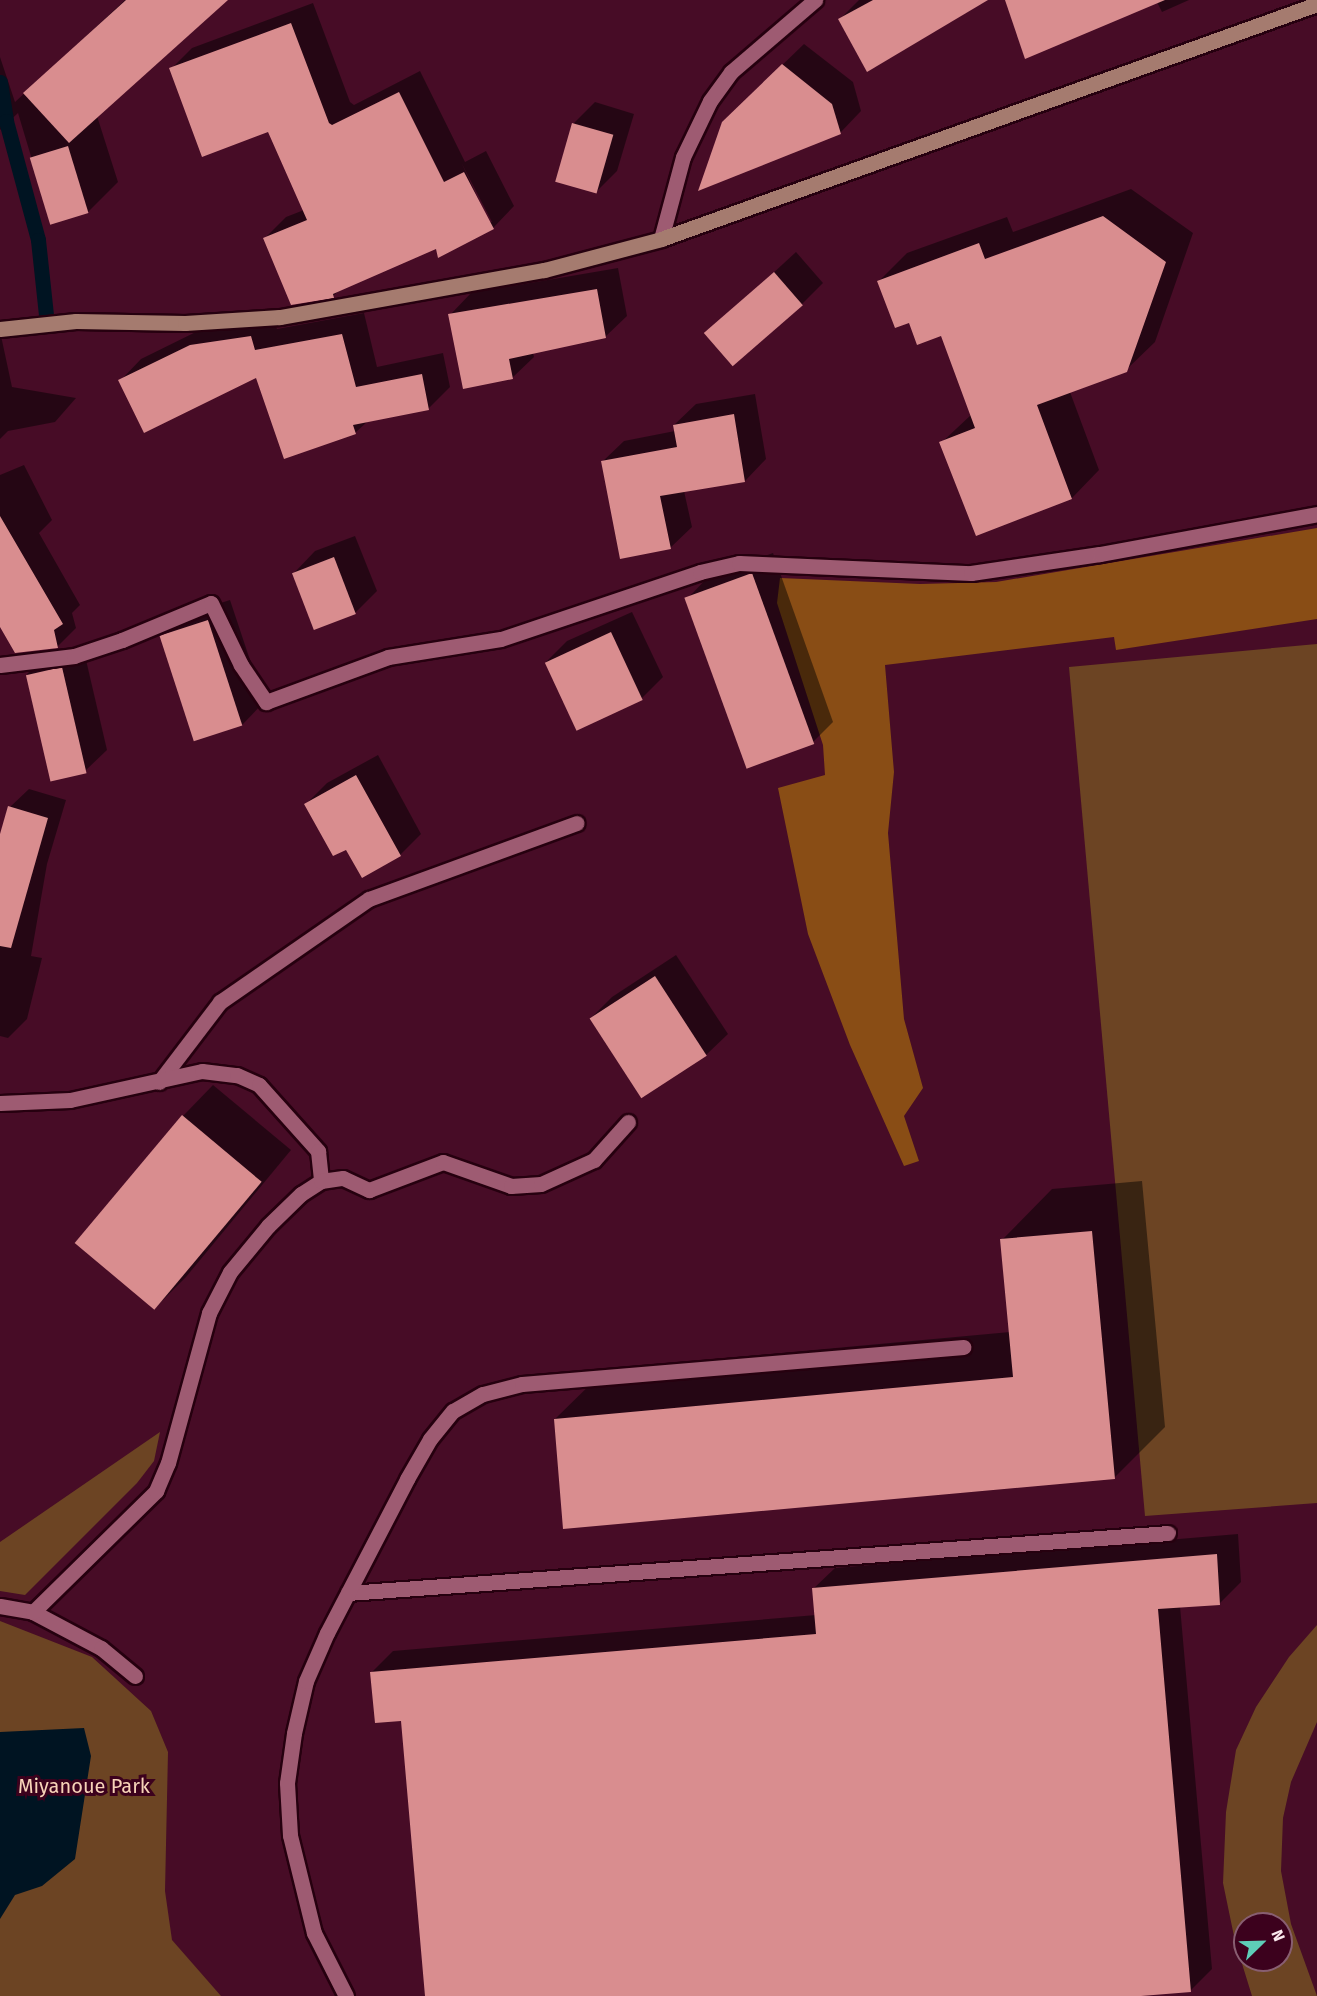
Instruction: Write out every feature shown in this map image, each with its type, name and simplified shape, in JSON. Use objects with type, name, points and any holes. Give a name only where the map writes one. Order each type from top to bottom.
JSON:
[{"type":"street","points":[[661,239],[683,157],[710,101],[731,72],[815,0]]},
{"type":"street","points":[[0,329],[76,321],[185,323],[280,317],[544,270],[661,239],[1317,4]]},
{"type":"street","points":[[0,665],[74,656],[122,640],[211,603],[241,665],[266,702],[388,657],[501,639],[700,572],[738,563],[971,573],[1110,553],[1317,514]]},
{"type":"street","points":[[159,1082],[220,1002],[369,899],[577,823]]},
{"type":"street","points":[[0,1103],[70,1100],[202,1071],[237,1075],[259,1085],[318,1150],[321,1180]]},
{"type":"street","points":[[33,1612],[156,1491],[168,1463],[209,1313],[230,1272],[268,1226],[321,1180],[343,1179],[369,1190],[443,1162],[511,1186],[541,1184],[594,1160],[628,1122]]},
{"type":"street","points":[[346,1996],[314,1933],[290,1835],[287,1783],[306,1681],[348,1593],[430,1439],[453,1410],[483,1394],[522,1384],[963,1347]]},
{"type":"street","points":[[348,1593],[1168,1533]]},
{"type":"street","points":[[0,1605],[33,1612],[101,1648],[135,1676]]},
{"type":"green space","points":[[1317,644],[1317,1503],[1145,1516],[1069,667]]},
{"type":"green space","points":[[160,1432],[154,1461],[137,1483],[25,1595],[0,1591],[0,1542]]},
{"type":"green space","name":"Miyanoue Park","points":[[0,1621],[92,1657],[151,1711],[168,1752],[165,1891],[172,1940],[221,1996],[0,1996]]},
{"type":"green space","points":[[1317,1625],[1317,1722],[1291,1782],[1283,1818],[1281,1871],[1289,1912],[1233,1912],[1233,1931],[1223,1883],[1226,1812],[1236,1750],[1256,1707],[1289,1657]]},
{"type":"green space","points":[[1293,1930],[1317,1996],[1252,1996],[1245,1972],[1293,1972]]},
{"type":"shaded area","points":[[1317,528],[1317,619],[1116,650],[1114,637],[885,665],[894,772],[888,833],[904,1019],[923,1088],[904,1116],[919,1161],[904,1166],[850,1045],[808,934],[778,788],[825,775],[823,745],[777,603],[780,578],[920,584],[996,582]]},
{"type":"water","points":[[84,1728],[91,1756],[75,1859],[42,1886],[15,1895],[0,1919],[0,1732]]},
{"type":"building","points":[[126,0],[228,0],[69,143],[23,93]]},
{"type":"building","points":[[873,0],[988,0],[867,72],[838,19]]},
{"type":"building","points":[[1005,0],[1165,0],[1025,59]]},
{"type":"building","points":[[291,23],[329,123],[332,125],[399,92],[444,182],[464,172],[494,229],[438,258],[436,249],[333,294],[334,298],[291,305],[263,238],[307,220],[268,132],[202,157],[169,68]]},
{"type":"building","points":[[782,64],[832,104],[841,134],[698,191],[722,122]]},
{"type":"building","points":[[572,123],[613,135],[597,193],[555,182]]},
{"type":"building","points":[[68,146],[88,213],[50,225],[30,158]]},
{"type":"building","points":[[1103,216],[1166,262],[1127,372],[1037,405],[1072,499],[976,536],[939,442],[975,428],[941,336],[917,345],[909,323],[895,328],[877,281],[979,243],[985,259]]},
{"type":"building","points":[[774,272],[803,305],[733,366],[704,333]]},
{"type":"building","points":[[597,289],[606,338],[509,359],[513,379],[463,389],[448,314]]},
{"type":"building","points":[[342,334],[356,387],[422,374],[429,410],[353,425],[356,434],[284,459],[256,378],[144,433],[118,380],[190,345],[251,336],[255,350]]},
{"type":"building","points":[[734,414],[745,482],[660,496],[671,549],[620,559],[601,461],[677,447],[673,425]]},
{"type":"building","points":[[0,516],[63,624],[54,630],[58,648],[15,653],[0,627]]},
{"type":"building","points":[[334,557],[356,614],[314,630],[292,573]]},
{"type":"building","points":[[752,573],[814,744],[747,769],[684,598]]},
{"type":"building","points":[[208,620],[242,726],[194,741],[159,636]]},
{"type":"building","points":[[611,632],[643,700],[577,731],[545,663]]},
{"type":"building","points":[[62,667],[87,773],[50,782],[26,675]]},
{"type":"building","points":[[356,775],[401,856],[362,878],[346,850],[333,856],[304,804]]},
{"type":"building","points":[[8,806],[48,818],[11,948],[0,946],[0,834]]},
{"type":"building","points":[[655,976],[707,1056],[641,1098],[590,1018]]},
{"type":"building","points":[[182,1115],[262,1182],[154,1310],[75,1243]]},
{"type":"building","points":[[1092,1231],[1115,1479],[563,1529],[554,1419],[1013,1377],[1000,1239]]},
{"type":"building","points":[[1217,1554],[1220,1605],[1158,1609],[1191,1992],[1141,1996],[425,1996],[401,1721],[375,1723],[370,1672],[816,1634],[812,1588]]},
{"type":"waterway","points":[[0,82],[6,121],[38,240],[47,324]]}]
